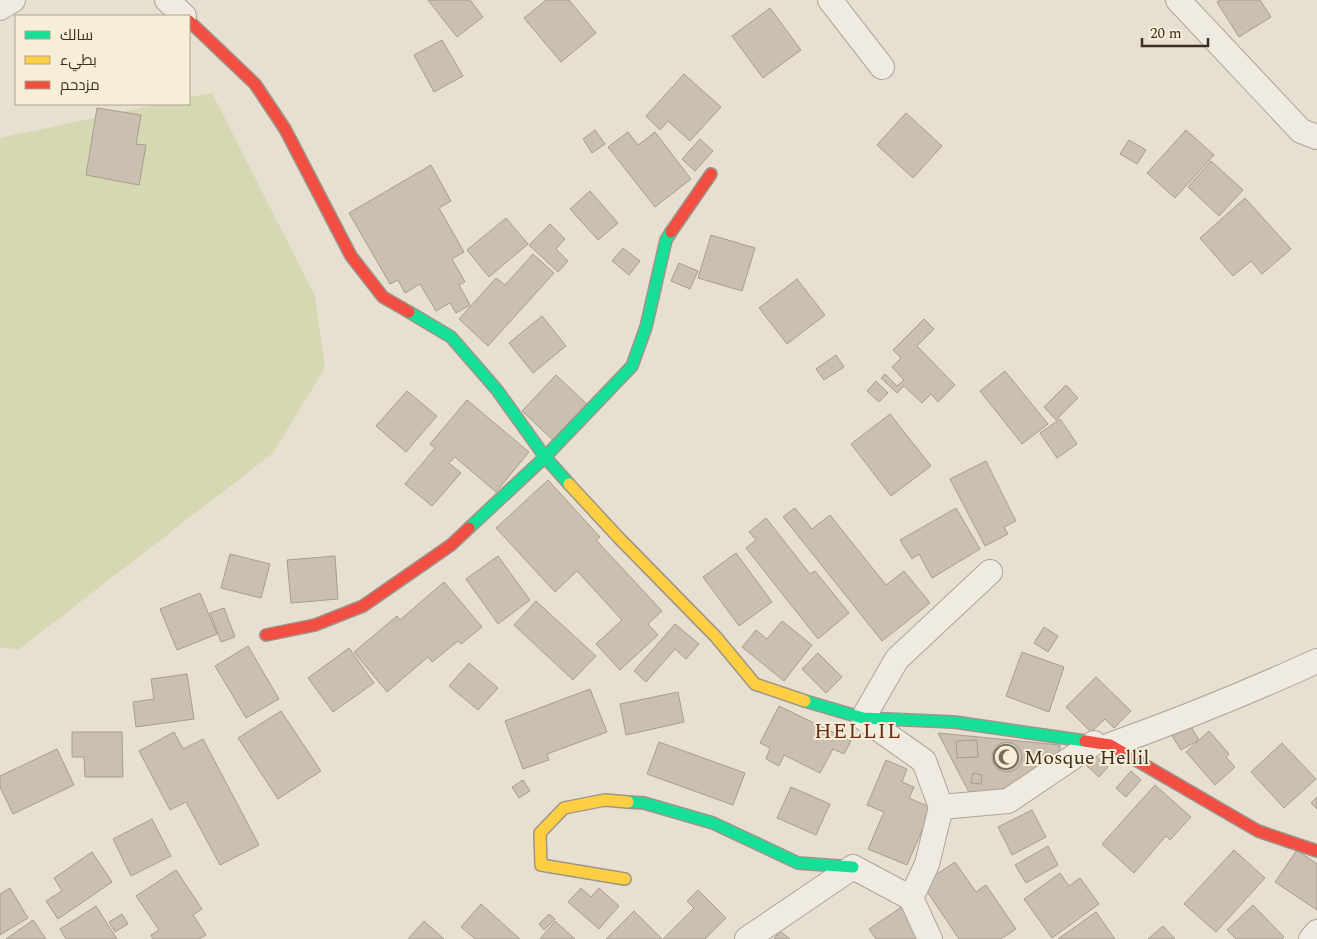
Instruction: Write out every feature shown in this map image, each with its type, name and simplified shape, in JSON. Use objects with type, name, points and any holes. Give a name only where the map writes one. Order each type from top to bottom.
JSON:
[{"type":"street","points":[[0,8],[13,0]]},
{"type":"street","points":[[167,0],[183,15]]},
{"type":"street","points":[[830,0],[882,67]]},
{"type":"street","points":[[1178,0],[1302,131],[1317,137]]},
{"type":"street","points":[[190,22],[255,84],[284,129],[351,256],[383,297],[451,337],[497,390],[545,457],[618,537],[716,637],[755,684],[790,698],[863,718],[954,722],[1102,744],[1258,831],[1317,851]]},
{"type":"street","points":[[266,635],[315,625],[363,606],[451,546],[545,457],[632,366],[646,327],[666,240],[711,174]]},
{"type":"street","points":[[863,718],[897,659],[990,572]]},
{"type":"street","points":[[941,808],[1008,802],[1102,744],[1166,725],[1281,678],[1317,661]]},
{"type":"street","points":[[863,718],[924,761],[941,808],[928,864],[911,898]]},
{"type":"street","points":[[625,878],[541,865],[540,833],[564,808],[605,800],[644,802],[713,823],[798,863],[853,868],[911,898],[930,939]]},
{"type":"street","points":[[747,939],[853,868]]},
{"type":"street","points":[[1311,939],[1317,932]]},
{"type":"green space","points":[[212,93],[315,296],[325,368],[273,453],[18,650],[0,647],[0,138],[154,105],[190,105],[190,97]]},
{"type":"building","points":[[428,0],[470,0],[483,17],[457,37]]},
{"type":"building","points":[[546,0],[569,0],[596,33],[561,62],[524,18]]},
{"type":"building","points":[[1220,0],[1260,0],[1271,17],[1239,37],[1217,2]]},
{"type":"building","points":[[770,8],[801,50],[763,78],[732,36]]},
{"type":"building","points":[[442,40],[463,76],[434,92],[414,55]]},
{"type":"building","points":[[684,74],[721,107],[690,141],[668,121],[660,130],[646,116]]},
{"type":"building","points":[[97,108],[141,115],[136,144],[146,145],[139,185],[86,175]]},
{"type":"building","points":[[906,113],[942,146],[913,178],[877,145]]},
{"type":"building","points":[[595,130],[605,144],[592,153],[583,139]]},
{"type":"building","points":[[1186,130],[1214,155],[1175,198],[1147,173]]},
{"type":"building","points":[[628,132],[638,145],[655,132],[691,179],[655,207],[608,147]]},
{"type":"building","points":[[700,139],[713,151],[695,171],[682,159]]},
{"type":"building","points":[[1129,140],[1146,150],[1137,164],[1120,154]]},
{"type":"building","points":[[1211,161],[1243,190],[1219,216],[1188,187]]},
{"type":"building","points":[[431,165],[451,201],[439,208],[464,252],[452,259],[465,282],[459,285],[470,305],[456,313],[450,303],[436,311],[420,284],[405,293],[398,280],[390,284],[349,213]]},
{"type":"building","points":[[590,191],[618,223],[598,240],[570,209]]},
{"type":"building","points":[[1245,198],[1291,249],[1262,274],[1251,261],[1233,276],[1200,238]]},
{"type":"building","points":[[506,218],[528,244],[489,277],[467,250]]},
{"type":"building","points":[[550,224],[565,239],[556,249],[568,261],[558,272],[529,245]]},
{"type":"building","points":[[711,235],[755,248],[742,291],[698,278]]},
{"type":"building","points":[[623,248],[640,261],[629,275],[612,261]]},
{"type":"building","points":[[533,254],[554,273],[488,346],[459,319],[496,278],[505,285]]},
{"type":"building","points":[[679,263],[698,271],[690,289],[671,281]]},
{"type":"building","points":[[797,279],[825,315],[787,344],[759,308]]},
{"type":"building","points":[[542,316],[566,346],[533,373],[509,343]]},
{"type":"building","points":[[924,319],[934,329],[917,346],[955,385],[938,402],[931,394],[922,403],[904,386],[897,393],[881,378],[885,374],[897,386],[904,380],[892,367],[901,358],[893,350]]},
{"type":"building","points":[[836,355],[844,367],[824,380],[816,369]]},
{"type":"building","points":[[1005,371],[1048,424],[1022,444],[980,391]]},
{"type":"building","points":[[556,375],[590,407],[556,443],[522,411]]},
{"type":"building","points":[[876,381],[888,393],[879,402],[867,391]]},
{"type":"building","points":[[1066,385],[1078,398],[1056,420],[1044,407]]},
{"type":"building","points":[[407,391],[437,416],[406,452],[376,426]]},
{"type":"building","points":[[467,400],[529,452],[496,492],[455,457],[449,463],[461,473],[432,506],[405,484],[435,448],[430,444]]},
{"type":"building","points":[[890,414],[931,466],[891,496],[851,444]]},
{"type":"building","points":[[1060,419],[1077,444],[1057,458],[1040,433]]},
{"type":"building","points":[[986,461],[1016,521],[1004,527],[1008,534],[985,546],[950,479]]},
{"type":"building","points":[[548,480],[600,537],[596,540],[662,611],[648,624],[658,635],[620,670],[596,644],[622,620],[577,571],[555,592],[496,528]]},
{"type":"building","points":[[795,508],[812,529],[830,515],[886,585],[904,571],[930,603],[882,641],[783,517]]},
{"type":"building","points":[[956,508],[980,549],[932,578],[919,554],[912,559],[900,540]]},
{"type":"building","points":[[766,518],[810,574],[815,571],[849,613],[818,639],[746,548],[756,540],[749,532]]},
{"type":"building","points":[[736,553],[772,602],[739,626],[703,577]]},
{"type":"building","points":[[230,554],[270,564],[261,598],[221,588]]},
{"type":"building","points":[[335,556],[338,599],[291,603],[287,560]]},
{"type":"building","points":[[498,556],[530,600],[498,624],[466,579]]},
{"type":"building","points":[[444,582],[482,627],[461,644],[458,641],[432,662],[428,657],[387,692],[354,652],[397,616],[400,620]]},
{"type":"building","points":[[200,593],[217,634],[177,650],[160,609]]},
{"type":"building","points":[[536,601],[596,656],[573,680],[514,625]]},
{"type":"building","points":[[224,608],[235,637],[221,642],[210,613]]},
{"type":"building","points":[[782,621],[812,645],[784,681],[742,647],[756,630],[767,639]]},
{"type":"building","points":[[675,624],[699,644],[686,659],[675,649],[646,682],[634,671]]},
{"type":"building","points":[[1044,627],[1058,636],[1048,652],[1034,643]]},
{"type":"building","points":[[248,646],[279,699],[246,718],[215,666]]},
{"type":"building","points":[[349,648],[374,683],[333,712],[308,678]]},
{"type":"building","points":[[1022,652],[1064,667],[1049,712],[1006,696]]},
{"type":"building","points":[[818,653],[842,677],[826,693],[802,669]]},
{"type":"building","points":[[469,663],[498,688],[478,710],[449,686]]},
{"type":"building","points":[[187,674],[194,719],[136,727],[133,702],[154,699],[151,679]]},
{"type":"building","points":[[1096,677],[1131,711],[1114,728],[1105,719],[1091,732],[1066,707]]},
{"type":"building","points":[[590,689],[607,732],[547,754],[549,760],[523,769],[505,721]]},
{"type":"building","points":[[678,692],[684,722],[626,735],[620,704]]},
{"type":"building","points":[[779,706],[851,741],[844,754],[833,749],[820,773],[784,755],[779,766],[766,759],[770,748],[760,743]]},
{"type":"building","points":[[281,711],[321,771],[278,799],[238,738]]},
{"type":"building","points":[[1190,725],[1199,740],[1181,750],[1172,736]]},
{"type":"building","points":[[1209,731],[1229,754],[1226,757],[1235,767],[1215,785],[1186,752]]},
{"type":"building","points":[[72,732],[122,732],[123,777],[85,777],[84,757],[72,757]]},
{"type":"building","points":[[174,732],[183,749],[203,739],[259,845],[220,865],[186,802],[170,810],[139,751]]},
{"type":"building","points":[[938,733],[1060,745],[1060,754],[985,800],[971,796]]},
{"type":"building","points":[[977,740],[978,757],[957,758],[956,741]]},
{"type":"building","points":[[659,742],[745,773],[733,805],[647,774]]},
{"type":"building","points":[[1007,742],[1018,746],[1022,757],[1018,768],[1007,772],[996,768],[992,757],[996,746]]},
{"type":"building","points":[[1282,743],[1316,779],[1284,808],[1251,772]]},
{"type":"building","points":[[57,749],[74,785],[13,814],[0,787],[0,776]]},
{"type":"building","points":[[1094,754],[1108,767],[1099,777],[1085,764]]},
{"type":"building","points":[[886,760],[907,769],[902,782],[914,787],[909,798],[932,808],[907,865],[868,849],[884,812],[867,805]]},
{"type":"building","points":[[1131,771],[1141,780],[1126,797],[1116,788]]},
{"type":"building","points":[[973,773],[982,775],[981,784],[971,783]]},
{"type":"building","points":[[523,780],[530,791],[519,798],[512,787]]},
{"type":"building","points":[[1155,785],[1191,817],[1170,840],[1166,836],[1134,873],[1102,844]]},
{"type":"building","points":[[791,787],[830,804],[816,835],[777,818]]},
{"type":"building","points":[[1317,797],[1317,809],[1311,803]]},
{"type":"building","points":[[1032,810],[1046,837],[1012,855],[998,827]]},
{"type":"building","points":[[152,819],[171,856],[131,876],[113,839]]},
{"type":"building","points":[[1048,846],[1058,865],[1026,883],[1015,865]]},
{"type":"building","points":[[1234,850],[1265,878],[1216,932],[1184,904]]},
{"type":"building","points":[[1297,850],[1317,864],[1317,910],[1275,882]]},
{"type":"building","points":[[92,852],[112,882],[58,919],[46,901],[62,891],[54,878]]},
{"type":"building","points":[[955,862],[976,892],[986,885],[1016,929],[1001,939],[959,939],[922,884]]},
{"type":"building","points":[[176,870],[202,909],[193,915],[206,935],[199,939],[153,939],[151,935],[159,930],[136,896]]},
{"type":"building","points":[[1060,873],[1069,886],[1080,878],[1099,904],[1052,938],[1024,899]]},
{"type":"building","points":[[10,888],[28,918],[0,935],[0,894]]},
{"type":"building","points":[[581,888],[591,897],[599,888],[619,906],[599,929],[568,902]]},
{"type":"building","points":[[698,890],[726,918],[705,939],[663,939],[694,908],[687,901]]},
{"type":"building","points":[[481,904],[520,939],[475,939],[461,927]]},
{"type":"building","points":[[906,904],[922,939],[876,939],[869,929]]},
{"type":"building","points":[[1253,905],[1284,937],[1282,939],[1236,939],[1227,930]]},
{"type":"building","points":[[96,906],[117,939],[66,939],[60,929]]},
{"type":"building","points":[[634,911],[662,939],[606,939]]},
{"type":"building","points":[[1096,912],[1115,939],[1058,939]]},
{"type":"building","points":[[122,914],[128,924],[115,932],[109,922]]},
{"type":"building","points":[[549,914],[555,919],[544,930],[539,924]]},
{"type":"building","points":[[33,920],[46,939],[6,939]]},
{"type":"building","points":[[424,921],[444,939],[408,939]]},
{"type":"building","points":[[555,921],[575,939],[540,939]]},
{"type":"building","points":[[1163,926],[1175,939],[1148,939]]},
{"type":"building","points":[[780,931],[790,939],[774,939]]},
{"type":"traffic: fast","points":[[469,528],[545,457],[632,366],[646,327],[666,240],[671,232]]},
{"type":"traffic: fast","points":[[409,312],[451,337],[497,390],[545,457],[569,484]]},
{"type":"traffic: fast","points":[[805,701],[863,718],[954,722],[1085,741]]},
{"type":"traffic: fast","points":[[628,802],[644,803],[713,823],[798,863],[853,867]]},
{"type":"traffic: slow","points":[[569,484],[716,637],[755,684],[805,701]]},
{"type":"traffic: slow","points":[[625,879],[541,865],[540,833],[564,808],[605,800],[628,802]]},
{"type":"traffic: jam","points":[[190,22],[255,84],[285,129],[351,256],[383,297],[409,312]]},
{"type":"traffic: jam","points":[[671,232],[711,174]]},
{"type":"traffic: jam","points":[[266,635],[315,625],[363,606],[451,545],[469,528]]},
{"type":"traffic: jam","points":[[1085,741],[1110,745],[1258,831],[1317,851]]},
{"type":"place","name":"Mosque Hellil","points":[[1006,757]]},
{"type":"district","name":"HELLIL","points":[[858,730]]}]
